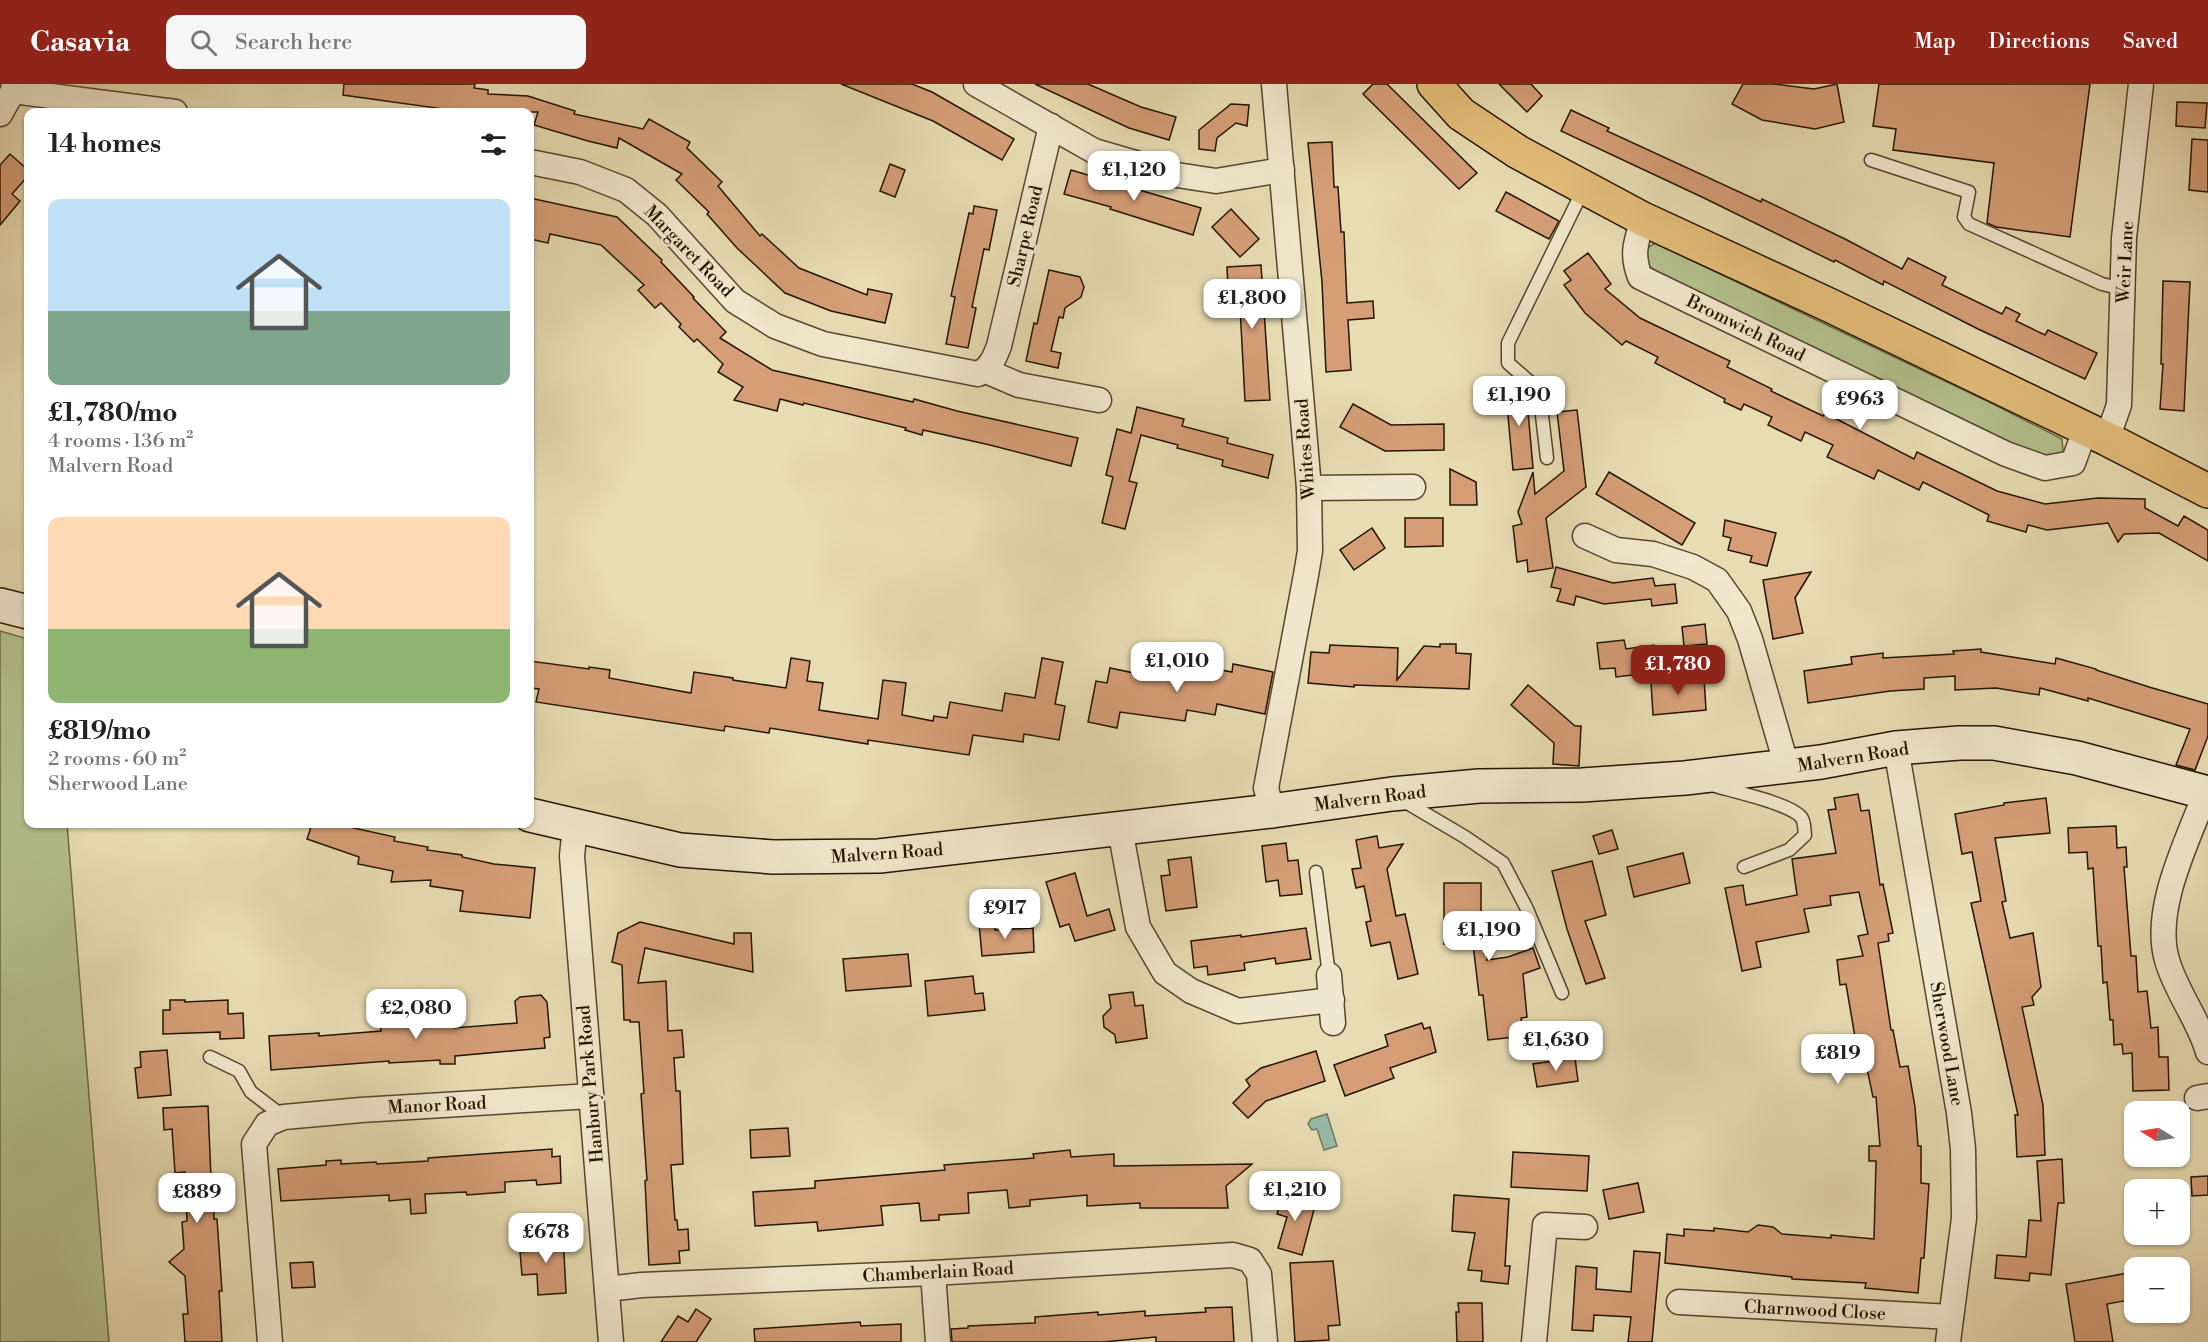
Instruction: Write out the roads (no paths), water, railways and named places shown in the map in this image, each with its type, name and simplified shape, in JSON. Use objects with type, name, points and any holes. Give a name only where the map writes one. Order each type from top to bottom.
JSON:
[{"type":"main road","points":[[1434,84],[1461,114],[1518,152],[1643,219],[1829,305],[2096,434],[2208,491]]},
{"type":"main road","points":[[0,605],[24,611]]},
{"type":"main road","name":"Malvern Road","points":[[534,816],[680,850],[774,857],[879,856],[1272,811],[1392,794],[1479,786],[1582,785],[1685,778],[1787,767],[1896,748],[1994,743],[2077,758],[2207,793]]},
{"type":"street","points":[[976,84],[1094,151],[1177,175],[1216,181],[1282,170]]},
{"type":"street","name":"Whites Road","points":[[1272,811],[1266,788],[1310,551],[1309,488],[1274,84]]},
{"type":"street","name":"Weir Lane","points":[[2096,434],[2119,405],[2124,238],[2141,84]]},
{"type":"street","points":[[0,114],[13,88],[148,108]]},
{"type":"street","name":"Sharpe Road","points":[[986,371],[994,360],[999,346],[1051,126]]},
{"type":"street","name":"Margaret Road","points":[[534,163],[580,172],[626,190],[657,215],[735,300],[775,326],[823,344],[978,374],[986,371],[1019,385],[1099,400]]},
{"type":"street","name":"Bromwich Road","points":[[1643,219],[1636,242],[1634,262],[1640,278],[2006,454],[2044,468],[2073,463],[2096,434]]},
{"type":"street","points":[[1309,488],[1413,487]]},
{"type":"street","points":[[1584,536],[1616,550],[1653,554],[1693,567],[1717,580],[1739,610],[1750,639],[1787,767]]},
{"type":"street","name":"Sherwood Lane","points":[[1896,748],[1959,1113],[1963,1149],[1964,1218],[1948,1342]]},
{"type":"street","points":[[2207,793],[2171,887],[2163,937],[2167,960],[2208,1052]]},
{"type":"street","name":"Hanbury Park Road","points":[[574,826],[572,856],[611,1342]]},
{"type":"street","points":[[1120,829],[1138,927],[1166,973],[1191,991],[1238,1011],[1333,1012],[1329,975]]},
{"type":"street","name":"Manor Road","points":[[284,1117],[591,1096]]},
{"type":"street","points":[[270,1342],[254,1144],[267,1124],[284,1117]]},
{"type":"street","points":[[1534,1342],[1545,1226],[1585,1227]]},
{"type":"street","name":"Chamberlain Road","points":[[607,1289],[642,1285],[933,1273],[1233,1255],[1250,1260],[1259,1274],[1265,1342]]},
{"type":"street","points":[[933,1273],[938,1342]]},
{"type":"street","name":"Charnwood Close","points":[[1679,1302],[1950,1317]]},
{"type":"lane","points":[[1871,160],[1969,192],[1964,217],[1970,224],[2102,284],[2123,289]]},
{"type":"lane","points":[[1547,459],[1539,390],[1508,363],[1508,343],[1584,187]]},
{"type":"lane","points":[[1685,778],[1763,800],[1800,816],[1804,823],[1805,835],[1800,842],[1776,856],[1744,867]]},
{"type":"lane","points":[[1392,794],[1465,837],[1503,863],[1527,909],[1562,993]]},
{"type":"lane","points":[[1316,872],[1329,975]]},
{"type":"lane","points":[[210,1057],[239,1071],[251,1092],[284,1117]]}]
